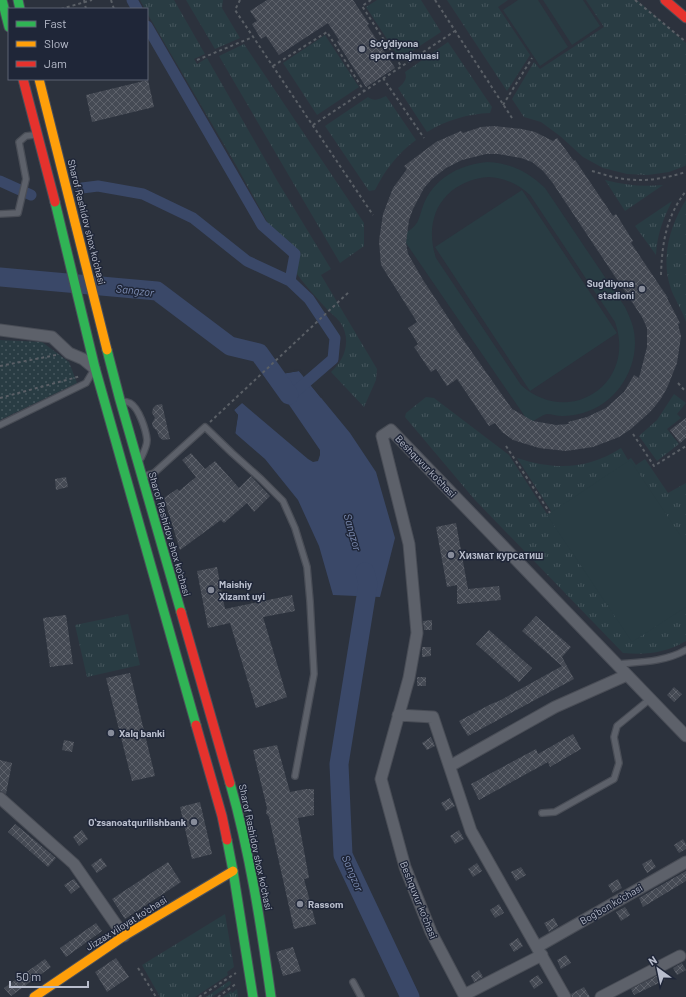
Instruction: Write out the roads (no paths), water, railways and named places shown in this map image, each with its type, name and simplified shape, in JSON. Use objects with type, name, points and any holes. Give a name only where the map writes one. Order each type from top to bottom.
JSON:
[{"type":"main road","points":[[2,0],[8,23]]},
{"type":"main road","points":[[665,0],[686,18]]},
{"type":"main road","points":[[23,80],[60,220],[95,368],[222,816],[233,871],[253,997]]},
{"type":"main road","name":"Sharof Rashidov shox ko'chasi","points":[[39,80],[120,400],[240,817],[261,926],[271,997]]},
{"type":"main road","points":[[152,569],[155,562],[158,560],[168,564]]},
{"type":"main road","points":[[206,760],[212,765],[216,765],[222,760],[223,755]]},
{"type":"main road","name":"Jizzax viloyat ko'chasi","points":[[34,997],[124,936],[233,871]]},
{"type":"street","points":[[0,330],[52,337],[69,353],[83,359],[95,368]]},
{"type":"street","name":"Beshquvur ko'chasi","points":[[539,951],[464,996],[431,932],[405,867],[380,779],[409,678],[417,633],[408,544],[382,436],[391,430],[617,664]]},
{"type":"street","points":[[617,664],[686,736]]},
{"type":"street","points":[[450,766],[555,707],[627,675]]},
{"type":"street","points":[[398,715],[433,717],[471,831],[565,997]]},
{"type":"street","points":[[0,798],[74,864],[124,936]]},
{"type":"street","name":"Bog'bon ko'chasi","points":[[539,951],[686,862]]},
{"type":"street","points":[[601,997],[680,956]]},
{"type":"lane","points":[[0,214],[18,213],[26,179],[19,142],[26,136],[37,134]]},
{"type":"lane","points":[[0,425],[86,382],[95,368]]},
{"type":"lane","points":[[120,400],[130,403],[138,411],[145,433],[147,441],[145,451],[138,463]]},
{"type":"lane","points":[[141,477],[154,473],[205,427],[283,501],[295,528],[307,567],[314,674],[295,776]]},
{"type":"lane","points":[[617,664],[660,660],[679,654],[686,650]]},
{"type":"lane","points":[[542,813],[555,812],[614,779],[619,763],[614,737],[617,726],[650,699]]},
{"type":"lane","points":[[353,982],[362,997]]},
{"type":"water","points":[[278,370],[281,374],[299,371],[350,433],[376,472],[395,538],[380,597],[333,595],[319,546],[298,500],[265,459],[235,433],[238,415],[234,410],[242,403],[308,459],[313,462],[318,461],[320,450],[270,377]]},
{"type":"waterway","points":[[132,0],[136,8]]},
{"type":"waterway","points":[[148,28],[262,225],[295,254],[290,281],[309,299],[335,338],[333,359],[296,391]]},
{"type":"waterway","points":[[0,181],[31,195]]},
{"type":"waterway","points":[[82,188],[98,186],[143,194],[193,218],[247,261],[290,281]]},
{"type":"waterway","name":"Sangzor","points":[[0,277],[157,291],[230,346],[259,353],[289,395]]},
{"type":"waterway","name":"Sangzor","points":[[365,572],[368,584],[339,764],[343,855],[410,997]]},
{"type":"place","name":"So’g’diyona sport majmuasi","points":[[362,49]]},
{"type":"place","name":"Sug'diyona stadioni","points":[[642,289]]},
{"type":"place","name":"Хизмат курсатиш","points":[[451,555]]},
{"type":"place","name":"Maishiy Xizamt uyi","points":[[211,590]]},
{"type":"place","name":"Xalq banki","points":[[111,733]]},
{"type":"place","name":"Oʻzsanoatqurilishbank","points":[[194,822]]},
{"type":"place","name":"Rassom","points":[[300,904]]}]
